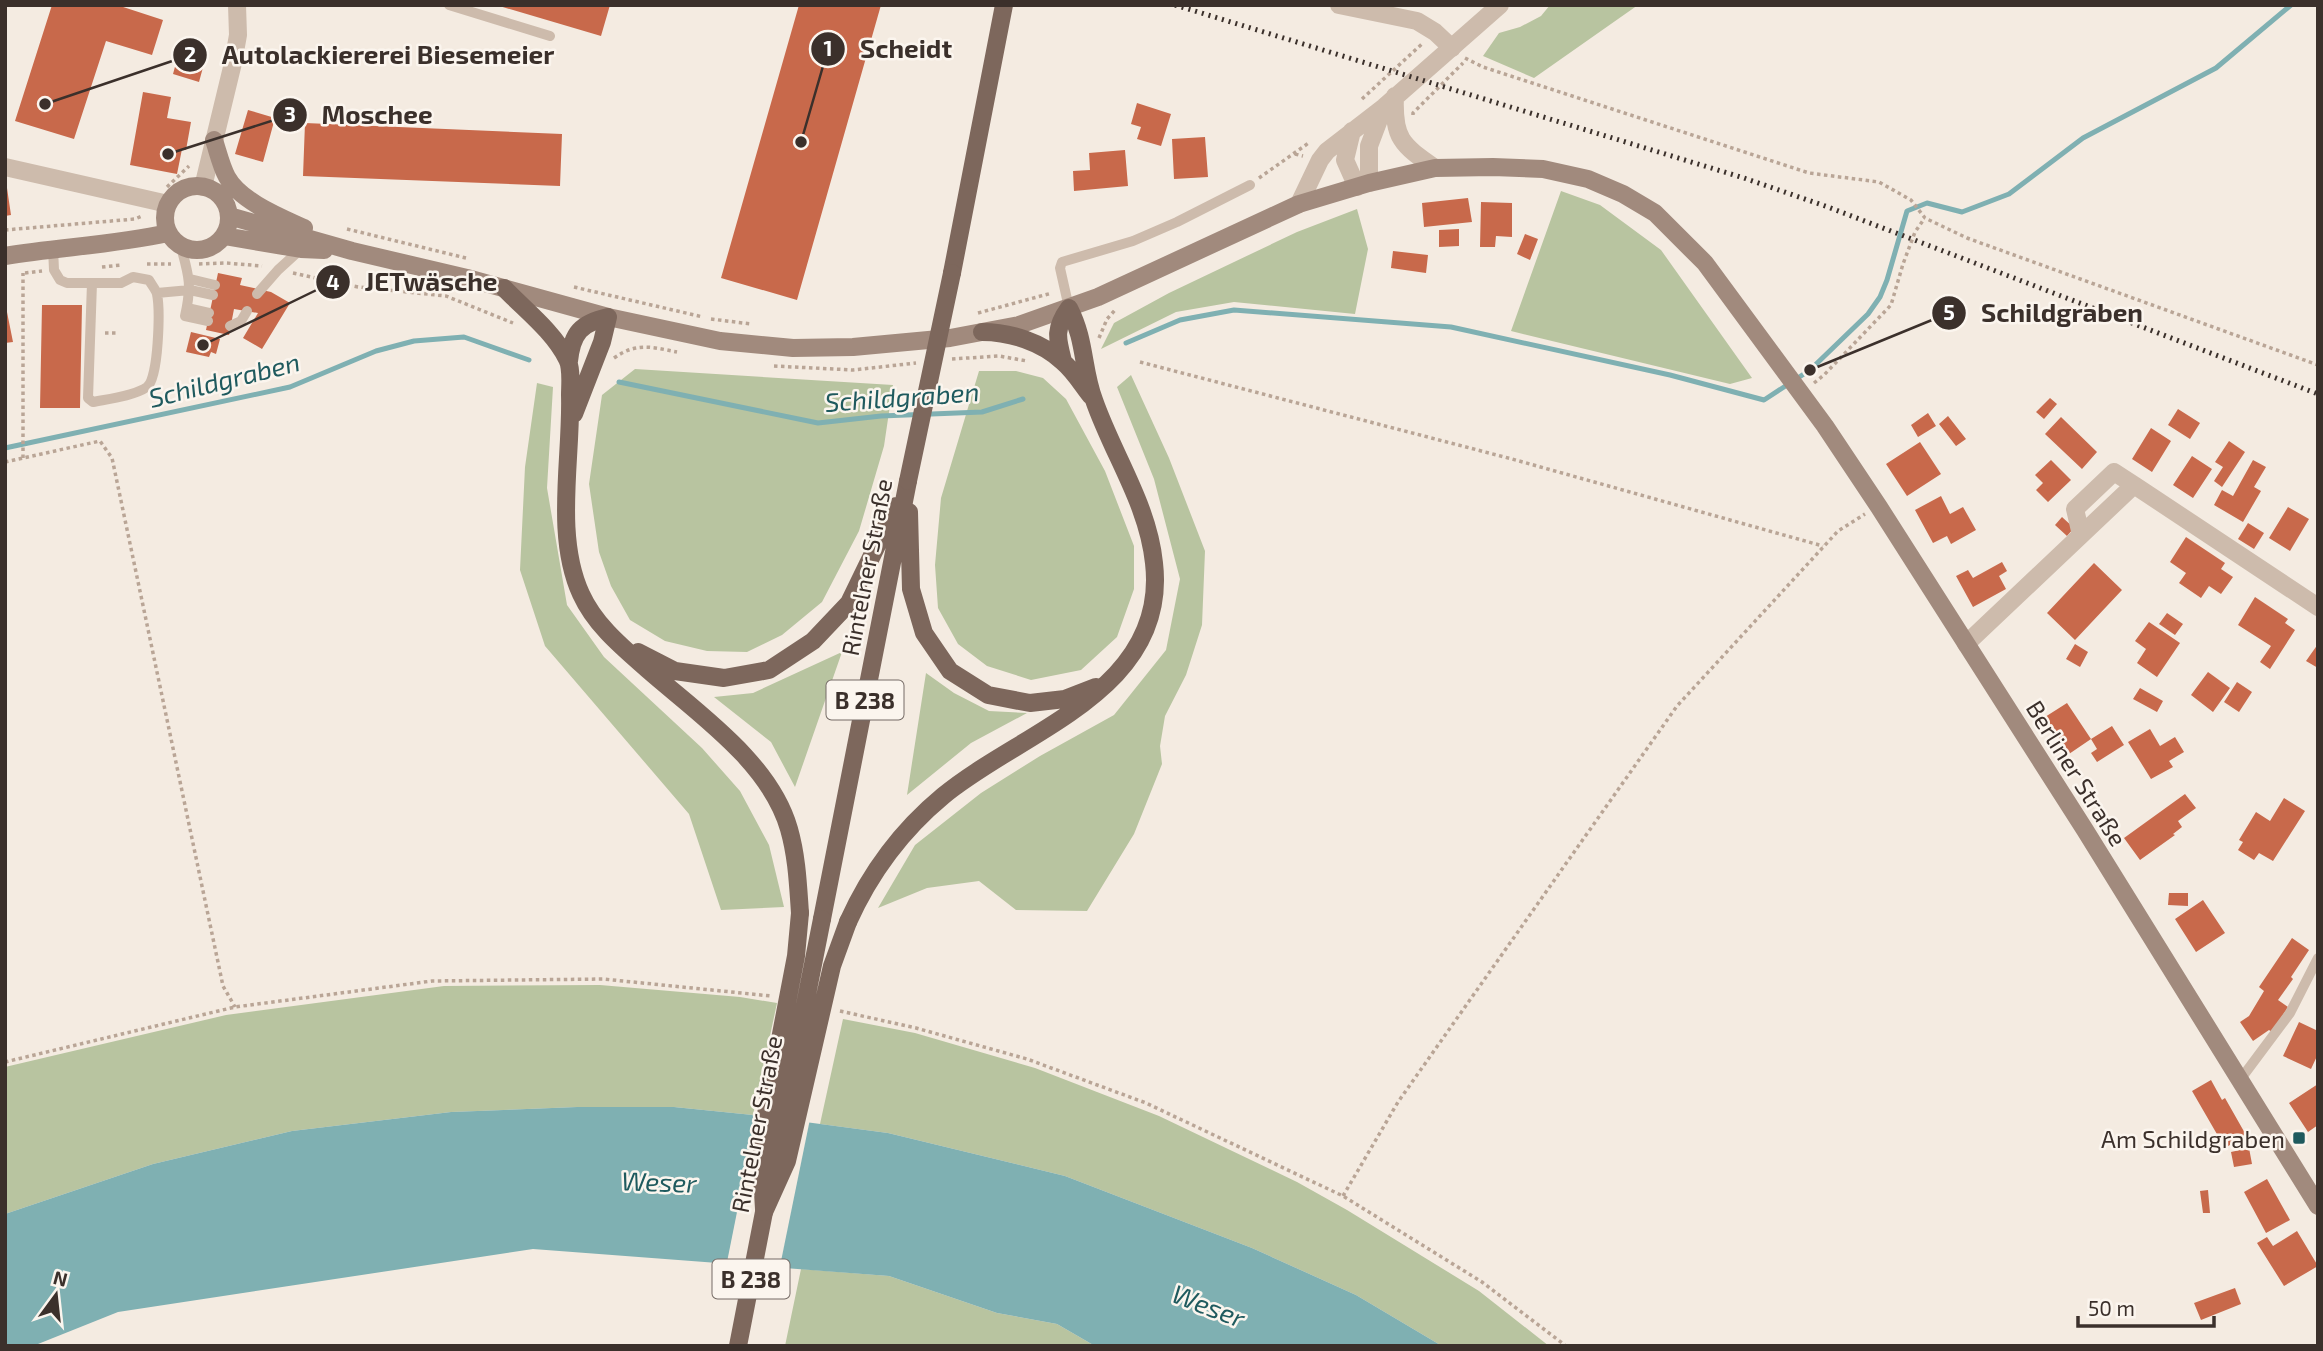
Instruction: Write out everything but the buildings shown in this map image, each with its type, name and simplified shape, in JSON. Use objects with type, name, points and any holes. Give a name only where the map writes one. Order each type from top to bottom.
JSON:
[{"type":"main road","name":"Rintelner Straße","points":[[738,1346],[1004,5]]},
{"type":"main road","points":[[214,140],[227,178],[240,192],[266,210],[352,251]]},
{"type":"main road","name":"Berliner Straße","points":[[352,251],[467,278],[608,317],[720,341],[793,348],[853,347],[899,344],[1019,325],[1069,309],[1299,204],[1435,168],[1543,169],[1588,179],[1655,212],[1705,263],[1801,392],[1879,507],[2318,1206]]},
{"type":"main road","points":[[203,187],[218,194],[227,208],[228,226],[224,236],[210,248],[190,250],[173,241],[168,233],[162,202],[183,189],[203,187]]},
{"type":"main road","points":[[229,216],[352,251]]},
{"type":"main road","points":[[5,256],[168,233]]},
{"type":"main road","points":[[224,236],[301,249],[352,251]]},
{"type":"main road","points":[[504,288],[549,334],[569,361]]},
{"type":"main road","points":[[1063,361],[1057,330],[1069,309]]},
{"type":"main road","name":"B 238","points":[[764,1212],[787,1161],[832,966],[859,896],[880,864],[923,813],[973,773],[1074,712],[1109,682],[1128,661],[1149,624],[1154,604],[1155,565],[1151,540],[1141,507],[1093,399],[1078,327],[1069,309]]},
{"type":"main road","name":"B 238","points":[[571,421],[602,342],[608,317],[582,327],[570,349],[571,421],[566,486],[572,568],[582,595],[598,621],[615,641],[725,736],[757,771],[777,799],[789,829],[797,873],[800,913],[796,956],[767,1107],[761,1158],[764,1212]]},
{"type":"main road","name":"B 238","points":[[982,332],[1024,339],[1044,348],[1063,361],[1093,399]]},
{"type":"main road","name":"B 238","points":[[615,641],[675,671],[724,678],[769,670],[813,642],[849,603],[908,481]]},
{"type":"main road","name":"B 238","points":[[908,481],[911,589],[924,633],[950,671],[988,695],[1030,704],[1065,699],[1109,682]]},
{"type":"street","points":[[203,187],[233,62],[238,35],[237,5]]},
{"type":"street","points":[[1339,5],[1417,21],[1435,32],[1452,48]]},
{"type":"street","points":[[1299,204],[1327,151],[1390,102],[1500,5]]},
{"type":"street","points":[[1390,102],[1400,136],[1408,149],[1435,168]]},
{"type":"street","points":[[1363,185],[1369,145],[1390,102]]},
{"type":"street","points":[[1352,131],[1345,160],[1363,185]]},
{"type":"street","points":[[5,167],[162,202]]},
{"type":"street","points":[[1966,644],[2134,485],[2318,607]]},
{"type":"lane","points":[[449,5],[550,36]]},
{"type":"lane","points":[[1069,309],[1060,268],[1062,262],[1133,241],[1250,185]]},
{"type":"lane","points":[[181,247],[190,285],[185,316],[208,317]]},
{"type":"lane","points":[[53,248],[54,270],[60,280],[68,283],[92,283],[121,283],[133,277],[149,280],[157,293],[157,365],[154,377],[148,386],[117,398],[93,402],[88,398],[92,283]]},
{"type":"lane","points":[[257,294],[301,249]]},
{"type":"lane","points":[[157,293],[190,285],[214,290]]},
{"type":"lane","points":[[2240,1080],[2290,1013],[2318,958]]},
{"type":"path","points":[[1358,103],[1435,32]]},
{"type":"path","points":[[1452,48],[1467,60],[1483,67],[1809,173],[1879,182],[1911,200],[1924,218],[1968,237],[2318,365]]},
{"type":"path","points":[[1413,113],[1467,60]]},
{"type":"path","points":[[1250,185],[1317,137]]},
{"type":"path","points":[[5,230],[135,219],[146,215],[162,202],[167,187],[191,163]]},
{"type":"path","points":[[1801,392],[1824,375],[1891,305],[1915,232],[1924,218]]},
{"type":"path","points":[[253,264],[358,287],[446,296],[470,305]]},
{"type":"path","points":[[23,273],[23,458]]},
{"type":"path","points":[[978,313],[1064,289]]},
{"type":"path","points":[[712,319],[753,324]]},
{"type":"path","points":[[1140,362],[1512,459],[1823,546]]},
{"type":"path","points":[[5,462],[100,441],[112,458],[223,986],[235,1007],[5,1062]]},
{"type":"path","points":[[1566,1346],[1482,1282],[1343,1196],[1398,1102],[1677,706],[1838,531],[1879,507]]},
{"type":"green space","points":[[1550,5],[1638,5],[1534,78],[1483,56],[1499,33],[1520,27],[1541,16]]},
{"type":"green space","points":[[1561,191],[1600,205],[1661,250],[1752,378],[1730,384],[1511,331]]},
{"type":"green space","points":[[1357,209],[1368,249],[1355,314],[1234,302],[1176,312],[1101,349],[1114,323],[1169,293],[1297,232]]},
{"type":"green space","points":[[635,369],[893,385],[884,446],[859,531],[822,602],[782,635],[747,652],[707,651],[665,641],[630,620],[611,586],[599,552],[589,484],[602,395]]},
{"type":"green space","points":[[979,371],[1016,371],[1043,378],[1066,399],[1105,471],[1134,546],[1134,589],[1117,637],[1081,670],[1031,680],[987,666],[958,644],[938,608],[935,565],[941,498]]},
{"type":"green space","points":[[1131,375],[1169,458],[1205,551],[1202,625],[1186,675],[1165,716],[1160,746],[1162,764],[1134,834],[1087,911],[1016,910],[979,881],[927,888],[878,908],[915,845],[981,793],[1114,715],[1166,650],[1180,579],[1154,479],[1117,387]]},
{"type":"green space","points":[[537,383],[553,387],[547,488],[567,605],[604,657],[702,748],[740,791],[769,845],[784,907],[721,910],[689,814],[545,646],[520,570],[525,467]]},
{"type":"green space","points":[[842,652],[795,787],[771,742],[714,697],[753,693]]},
{"type":"green space","points":[[926,673],[954,693],[989,711],[1027,713],[971,743],[907,795]]},
{"type":"green space","points":[[600,985],[740,997],[777,1003],[753,1115],[674,1107],[577,1107],[451,1112],[292,1131],[153,1164],[5,1214],[5,1067],[226,1015],[444,986]]},
{"type":"green space","points":[[843,1019],[915,1033],[1035,1068],[1159,1116],[1297,1182],[1347,1210],[1479,1291],[1549,1346],[1442,1346],[1356,1295],[1252,1248],[1065,1176],[888,1133],[820,1124]]},
{"type":"green space","points":[[801,1269],[889,1276],[997,1313],[1057,1324],[1095,1346],[785,1346]]},
{"type":"water","name":"Weser","points":[[577,1107],[674,1107],[888,1133],[1065,1176],[1252,1248],[1356,1295],[1442,1346],[1095,1346],[1057,1324],[997,1313],[889,1276],[533,1249],[118,1312],[33,1346],[5,1346],[5,1214],[153,1164],[292,1131],[451,1112]]},
{"type":"pier","points":[[757,1112],[810,1119],[779,1271],[726,1267]]},
{"type":"waterway","name":"Schildgraben","points":[[1126,343],[1180,320],[1234,310],[1451,327],[1670,375],[1764,400],[1810,370],[1868,314],[1880,297],[1887,280],[1907,211],[1927,203],[1962,212],[2009,194],[2083,138],[2216,68],[2291,5]]},
{"type":"waterway","name":"Schildgraben","points":[[5,448],[290,387],[376,351],[414,341],[464,337],[529,360]]},
{"type":"waterway","name":"Schildgraben","points":[[619,382],[818,423],[881,416],[982,412],[1023,399]]},
{"type":"railway","points":[[1175,5],[1744,178],[1828,207],[2318,394]]},
{"type":"place","name":"Autolackiererei Biesemeier","points":[[45,104]]},
{"type":"place","name":"Scheidt","points":[[801,142]]},
{"type":"place","name":"Moschee","points":[[168,154]]},
{"type":"place","name":"JETwäsche","points":[[203,345]]},
{"type":"place","name":"Schildgraben","points":[[1810,370]]},
{"type":"place","name":"Am Schildgraben","points":[[2299,1138]]}]
